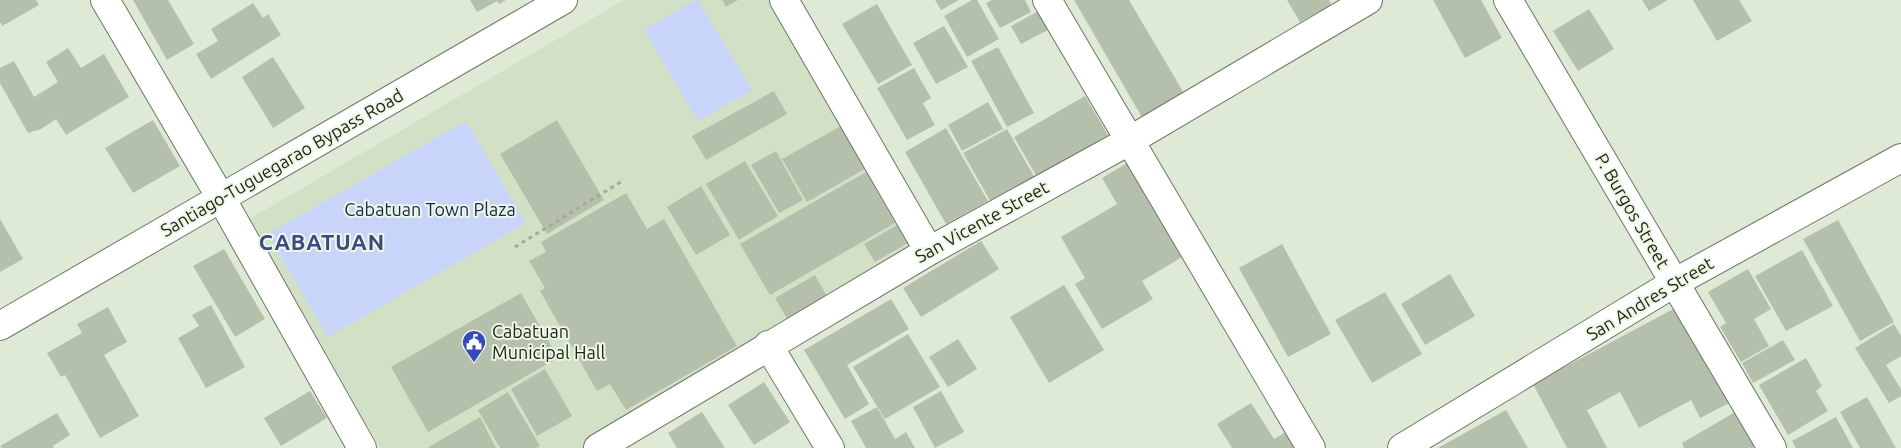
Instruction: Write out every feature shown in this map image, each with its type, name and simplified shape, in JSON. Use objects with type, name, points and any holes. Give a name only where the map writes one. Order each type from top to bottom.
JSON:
[{"type":"main road","points":[[105,0],[221,198],[362,448]]},
{"type":"main road","name":"Santiago-Tuguegarao Bypass Road","points":[[0,326],[563,0]]},
{"type":"main road","points":[[784,0],[929,251]]},
{"type":"main road","points":[[1047,0],[1310,448]]},
{"type":"main road","name":"San Vicente Street","points":[[598,448],[768,345],[929,251],[1129,141],[1368,0]]},
{"type":"main road","name":"P. Burgos Street","points":[[1508,0],[1772,448]]},
{"type":"main road","name":"San Andres Street","points":[[1402,448],[1674,283],[1901,158]]},
{"type":"main road","points":[[768,345],[830,448]]},
{"type":"path","points":[[515,247],[624,180]]},
{"type":"shaded area","points":[[624,0],[771,0],[917,249],[582,448],[380,448],[246,221]]},
{"type":"green space","points":[[698,0],[752,90],[698,121],[644,30]]},
{"type":"green space","name":"Cabatuan Town Plaza","points":[[466,121],[526,223],[328,337],[268,234]]},
{"type":"building","points":[[0,0],[36,0],[39,5],[2,26],[0,22]]},
{"type":"building","points":[[133,0],[168,0],[194,44],[167,60]]},
{"type":"building","points":[[470,0],[506,0],[499,4],[497,1],[477,12]]},
{"type":"building","points":[[722,0],[738,0],[726,7]]},
{"type":"building","points":[[935,0],[959,0],[941,10]]},
{"type":"building","points":[[972,0],[977,0],[999,39],[967,57],[944,16]]},
{"type":"building","points":[[992,0],[1025,0],[1031,12],[1000,28],[986,3]]},
{"type":"building","points":[[1074,0],[1129,0],[1185,95],[1143,119]]},
{"type":"building","points":[[1287,0],[1329,0],[1331,5],[1300,22]]},
{"type":"building","points":[[1433,0],[1481,0],[1502,38],[1465,58]]},
{"type":"building","points":[[1642,0],[1668,0],[1649,11]]},
{"type":"building","points":[[1693,0],[1739,0],[1752,21],[1717,41]]},
{"type":"building","points":[[253,3],[263,18],[268,14],[281,35],[211,79],[196,54],[218,41],[211,29]]},
{"type":"building","points":[[877,4],[912,65],[878,84],[842,24]]},
{"type":"building","points":[[1589,9],[1614,49],[1578,71],[1553,31]]},
{"type":"building","points":[[1040,10],[1050,29],[1021,44],[1011,26]]},
{"type":"building","points":[[944,26],[968,67],[936,84],[913,43]]},
{"type":"building","points":[[998,47],[1034,113],[1007,127],[971,61]]},
{"type":"building","points":[[68,48],[81,68],[104,54],[129,97],[66,135],[56,119],[41,129],[28,133],[0,83],[0,68],[14,61],[34,97],[58,82],[46,62]]},
{"type":"building","points":[[273,57],[305,108],[273,128],[242,77]]},
{"type":"building","points":[[914,68],[931,98],[923,103],[935,125],[907,140],[877,88]]},
{"type":"building","points":[[774,91],[787,114],[706,160],[692,136]]},
{"type":"building","points":[[1085,96],[1108,135],[1037,177],[1014,137]]},
{"type":"building","points":[[988,102],[1003,129],[962,151],[948,125]]},
{"type":"building","points":[[153,120],[180,166],[133,193],[105,148]]},
{"type":"building","points":[[557,120],[604,200],[547,234],[500,154]]},
{"type":"building","points":[[841,126],[865,169],[807,202],[782,159]]},
{"type":"building","points":[[946,128],[988,201],[946,224],[905,152]]},
{"type":"building","points":[[1007,129],[1036,180],[992,204],[963,153]]},
{"type":"building","points":[[776,151],[803,200],[779,213],[751,165]]},
{"type":"building","points":[[745,161],[778,216],[739,240],[706,184]]},
{"type":"building","points":[[1127,163],[1182,257],[1142,281],[1153,299],[1102,329],[1075,284],[1085,278],[1061,237],[1117,204],[1102,178]]},
{"type":"building","points":[[866,172],[895,223],[770,295],[740,244]]},
{"type":"building","points":[[701,186],[730,235],[696,255],[667,207]]},
{"type":"building","points":[[626,193],[647,229],[664,219],[737,346],[626,410],[610,384],[597,391],[540,291],[545,288],[529,261],[546,252],[541,242]]},
{"type":"building","points":[[0,219],[23,259],[0,272]]},
{"type":"building","points":[[1838,220],[1894,322],[1860,341],[1803,239]]},
{"type":"building","points":[[897,225],[908,243],[875,262],[864,244]]},
{"type":"building","points":[[981,241],[999,269],[921,317],[903,288]]},
{"type":"building","points":[[1282,244],[1331,334],[1288,357],[1239,268]]},
{"type":"building","points":[[224,249],[265,319],[235,337],[193,266]]},
{"type":"building","points":[[1802,250],[1833,306],[1786,331],[1755,276]]},
{"type":"building","points":[[1748,269],[1771,309],[1754,319],[1769,346],[1741,362],[1720,327],[1726,323],[1708,292]]},
{"type":"building","points":[[1450,274],[1475,316],[1425,345],[1401,304]]},
{"type":"building","points":[[815,275],[827,296],[787,319],[775,298]]},
{"type":"building","points":[[1064,285],[1104,350],[1049,383],[1010,317]]},
{"type":"building","points":[[1385,292],[1422,354],[1372,383],[1335,320]]},
{"type":"building","name":"Cabatuan Municipal Hall","points":[[521,293],[558,358],[428,432],[391,367]]},
{"type":"building","points":[[891,299],[909,329],[847,365],[869,404],[845,419],[804,350]]},
{"type":"building","points":[[211,305],[245,367],[206,388],[178,338],[199,326],[192,315]]},
{"type":"building","points":[[108,307],[127,342],[104,355],[139,416],[100,438],[65,375],[61,377],[47,353],[82,333],[77,324]]},
{"type":"building","points":[[1677,307],[1729,403],[1700,418],[1691,400],[1639,428],[1620,392],[1587,410],[1607,448],[1567,448],[1533,384]]},
{"type":"building","points":[[1894,324],[1901,336],[1901,356],[1886,365],[1901,389],[1901,396],[1889,403],[1855,348]]},
{"type":"building","points":[[908,334],[940,387],[885,419],[853,367]]},
{"type":"building","points":[[958,339],[977,369],[948,387],[929,357]]},
{"type":"building","points":[[1783,340],[1795,360],[1753,383],[1742,363]]},
{"type":"building","points":[[1806,358],[1822,386],[1816,391],[1828,411],[1788,435],[1759,385]]},
{"type":"building","points":[[545,369],[572,416],[537,436],[511,389]]},
{"type":"building","points":[[764,382],[790,422],[754,445],[728,405]]},
{"type":"building","points":[[310,391],[327,418],[281,446],[264,418]]},
{"type":"building","points":[[941,391],[964,432],[935,448],[913,407]]},
{"type":"building","points":[[508,392],[540,446],[536,448],[500,448],[478,410]]},
{"type":"building","points":[[1867,397],[1896,448],[1860,448],[1840,412]]},
{"type":"building","points":[[1251,403],[1274,439],[1291,429],[1303,448],[1232,448],[1217,424]]},
{"type":"building","points":[[877,407],[895,439],[906,432],[915,448],[866,448],[851,421]]},
{"type":"building","points":[[1506,410],[1528,448],[1438,448]]},
{"type":"building","points":[[1737,411],[1757,445],[1753,448],[1684,448],[1682,443]]},
{"type":"building","points":[[702,412],[725,448],[677,448],[668,433]]},
{"type":"building","points":[[57,413],[70,435],[53,446],[54,448],[2,448],[0,446]]},
{"type":"building","points":[[480,417],[496,448],[427,448]]},
{"type":"building","points":[[1836,417],[1853,448],[1796,448],[1792,441]]},
{"type":"place","name":"Cabatuan Municipal Hall","points":[[474,363]]},
{"type":"district","name":"CABATUAN","points":[[322,242]]}]
